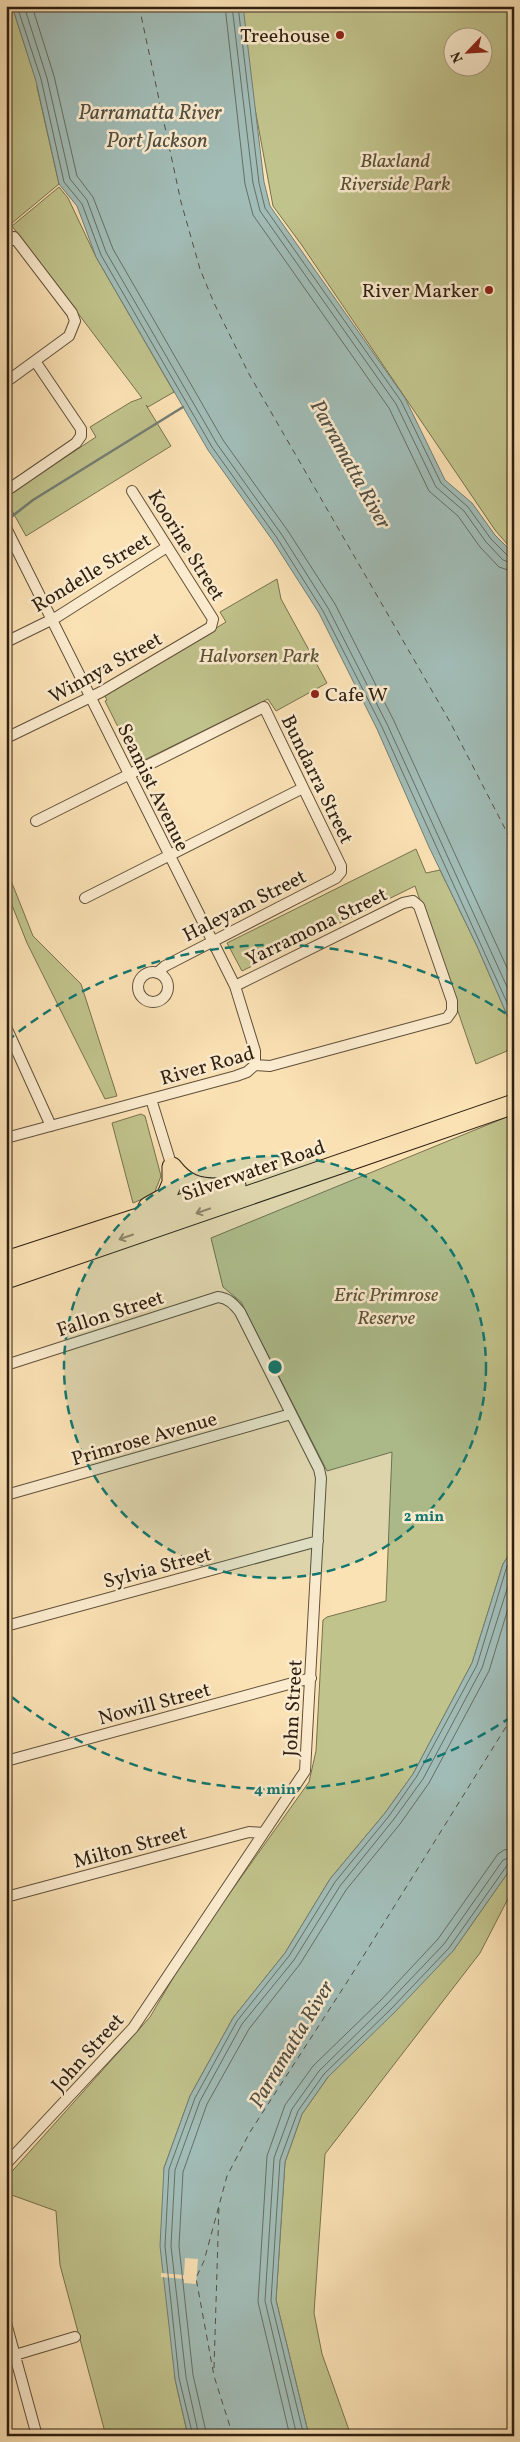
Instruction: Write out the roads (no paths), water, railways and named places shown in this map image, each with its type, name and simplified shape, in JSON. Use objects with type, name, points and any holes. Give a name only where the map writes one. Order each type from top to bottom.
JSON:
[{"type":"highway","name":"Silverwater Road","points":[[6,1279],[502,1103],[514,1091]]},
{"type":"highway","name":"Silverwater Road","points":[[6,1261],[228,1188],[502,1103]]},
{"type":"highway","points":[[172,1167],[180,1179],[194,1186],[228,1188]]},
{"type":"highway","points":[[72,1239],[79,1231],[160,1202],[170,1190],[172,1167]]},
{"type":"street","points":[[6,382],[69,336],[75,321],[72,313],[10,240]]},
{"type":"street","points":[[6,491],[76,443],[80,436],[81,429],[35,361]]},
{"type":"street","name":"Koorine Street","points":[[132,491],[213,619]]},
{"type":"street","name":"Seamist Avenue","points":[[9,533],[235,986],[255,1051],[255,1066]]},
{"type":"street","name":"Rondelle Street","points":[[6,642],[51,619],[167,546]]},
{"type":"street","name":"Winnya Street","points":[[6,738],[90,697],[211,627],[213,619]]},
{"type":"street","name":"Bundarra Street","points":[[129,774],[264,707],[342,866]]},
{"type":"street","points":[[36,821],[129,774]]},
{"type":"street","points":[[85,898],[303,788]]},
{"type":"street","name":"Haleyam Street","points":[[157,973],[165,966],[212,940],[336,878],[341,872],[342,866]]},
{"type":"street","name":"Yarramona Street","points":[[235,986],[403,903],[413,901],[419,906],[452,1001],[452,1012],[447,1018]]},
{"type":"street","name":"River Road","points":[[6,1138],[242,1075],[255,1066],[270,1066],[447,1018]]},
{"type":"street","points":[[6,1027],[51,1126]]},
{"type":"street","points":[[151,1098],[172,1167]]},
{"type":"street","name":"Fallon Street","points":[[6,1365],[206,1301],[225,1297]]},
{"type":"street","name":"John Street","points":[[6,2164],[133,2028],[306,1766],[321,1478],[319,1469],[240,1312],[225,1297]]},
{"type":"street","name":"Primrose Avenue","points":[[6,1495],[291,1414]]},
{"type":"street","name":"Sylvia Street","points":[[6,1626],[318,1541]]},
{"type":"street","name":"Nowill Street","points":[[6,1762],[311,1678]]},
{"type":"street","name":"Milton Street","points":[[6,1897],[248,1832],[263,1833]]},
{"type":"street","points":[[6,2323],[37,2436]]},
{"type":"street","points":[[15,2355],[75,2337]]},
{"type":"water","name":"Port Jackson","points":[[12,6],[243,6],[264,182],[270,206],[405,398],[445,480],[472,503],[514,557],[514,1031],[377,729],[319,613],[273,541],[208,450],[96,257],[77,206],[59,184],[36,81]]},
{"type":"water","name":"Parramatta River","points":[[514,1547],[514,1864],[453,1951],[394,2013],[328,2077],[302,2114],[285,2162],[276,2300],[309,2436],[188,2436],[175,2379],[160,2246],[164,2168],[190,2096],[233,2018],[285,1953],[330,1879],[385,1813],[413,1774],[472,1663],[503,1564]]},
{"type":"waterway","points":[[6,521],[33,500],[183,407]]},
{"type":"place","name":"Treehouse","points":[[340,35]]},
{"type":"place","name":"River Marker","points":[[489,290]]},
{"type":"place","name":"Cafe W","points":[[315,694]]},
{"type":"park label","name":"Blaxland Riverside Park","points":[[395,172]]},
{"type":"park label","name":"Halvorsen Park","points":[[259,655]]},
{"type":"park label","name":"Eric Primrose Reserve","points":[[386,1306]]}]
